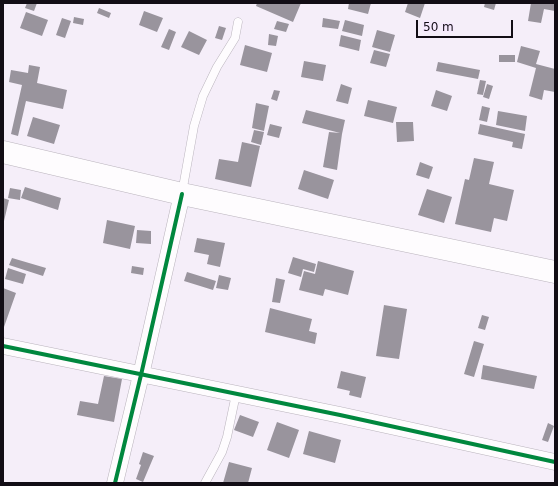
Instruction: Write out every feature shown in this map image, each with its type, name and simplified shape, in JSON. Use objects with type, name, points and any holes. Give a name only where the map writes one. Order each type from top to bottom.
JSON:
[{"type":"main road","points":[[3,152],[182,194],[555,272]]},
{"type":"street","points":[[115,483],[182,194]]},
{"type":"street","points":[[3,346],[340,415],[555,462]]},
{"type":"lane","points":[[182,194],[194,126],[203,96],[217,67],[235,38],[238,22]]},
{"type":"lane","points":[[205,483],[222,452],[227,437],[236,394]]},
{"type":"building","points":[[27,3],[37,3],[34,11],[25,8]]},
{"type":"building","points":[[257,3],[301,3],[293,22],[256,6]]},
{"type":"building","points":[[349,3],[371,3],[368,14],[348,9]]},
{"type":"building","points":[[408,3],[425,3],[420,18],[405,12]]},
{"type":"building","points":[[485,3],[496,3],[494,10],[484,7]]},
{"type":"building","points":[[531,3],[555,3],[555,11],[544,9],[541,23],[528,21]]},
{"type":"building","points":[[99,8],[111,13],[109,18],[97,13]]},
{"type":"building","points":[[144,11],[163,18],[157,32],[139,25]]},
{"type":"building","points":[[26,12],[48,20],[42,36],[20,28]]},
{"type":"building","points":[[74,17],[84,19],[83,25],[73,23]]},
{"type":"building","points":[[62,18],[71,21],[65,38],[56,35]]},
{"type":"building","points":[[323,18],[340,21],[338,29],[322,27]]},
{"type":"building","points":[[345,20],[364,25],[362,36],[342,31]]},
{"type":"building","points":[[277,21],[289,24],[286,32],[274,29]]},
{"type":"building","points":[[219,26],[226,28],[222,40],[215,38]]},
{"type":"building","points":[[169,29],[176,32],[169,50],[161,47]]},
{"type":"building","points":[[377,30],[395,35],[390,52],[372,47]]},
{"type":"building","points":[[189,31],[207,40],[199,55],[181,47]]},
{"type":"building","points":[[269,34],[278,36],[276,46],[268,45]]},
{"type":"building","points":[[341,35],[361,40],[359,51],[339,46]]},
{"type":"building","points":[[245,45],[272,53],[267,72],[240,65]]},
{"type":"building","points":[[521,46],[540,51],[536,64],[555,69],[555,92],[544,90],[542,100],[529,96],[536,68],[517,62]]},
{"type":"building","points":[[374,50],[390,54],[386,67],[370,63]]},
{"type":"building","points":[[499,55],[515,55],[515,62],[499,62]]},
{"type":"building","points":[[304,61],[326,65],[323,81],[301,77]]},
{"type":"building","points":[[438,62],[480,70],[478,79],[436,71]]},
{"type":"building","points":[[29,65],[40,67],[37,83],[67,90],[63,109],[26,101],[18,136],[11,134],[22,85],[9,82],[11,70],[28,73]]},
{"type":"building","points":[[480,80],[486,81],[483,95],[477,94]]},
{"type":"building","points":[[341,84],[352,88],[348,104],[336,101]]},
{"type":"building","points":[[487,84],[493,86],[489,99],[483,97]]},
{"type":"building","points":[[274,90],[280,91],[277,101],[271,99]]},
{"type":"building","points":[[436,90],[452,96],[447,111],[431,106]]},
{"type":"building","points":[[368,100],[397,107],[393,123],[364,116]]},
{"type":"building","points":[[256,103],[269,106],[264,131],[252,128]]},
{"type":"building","points":[[482,106],[490,108],[487,122],[479,120]]},
{"type":"building","points":[[306,110],[345,120],[337,170],[323,167],[329,132],[340,133],[302,123]]},
{"type":"building","points":[[498,111],[527,116],[525,131],[496,125]]},
{"type":"building","points":[[33,117],[60,125],[54,144],[27,136]]},
{"type":"building","points":[[396,122],[413,122],[414,141],[397,142]]},
{"type":"building","points":[[270,124],[282,127],[279,138],[267,135]]},
{"type":"building","points":[[480,124],[525,134],[522,149],[512,147],[513,142],[478,134]]},
{"type":"building","points":[[254,130],[264,132],[261,145],[251,142]]},
{"type":"building","points":[[242,142],[260,146],[251,187],[215,179],[219,159],[238,162]]},
{"type":"building","points":[[474,158],[494,162],[489,184],[514,190],[507,221],[494,218],[491,232],[455,224],[465,179],[469,180]]},
{"type":"building","points":[[420,162],[433,167],[429,179],[416,175]]},
{"type":"building","points":[[304,170],[334,180],[328,199],[298,189]]},
{"type":"building","points":[[25,187],[61,198],[58,210],[21,198]]},
{"type":"building","points":[[10,188],[21,190],[20,200],[8,198]]},
{"type":"building","points":[[427,189],[452,197],[444,223],[418,215]]},
{"type":"building","points":[[3,198],[9,200],[4,221],[3,221]]},
{"type":"building","points":[[107,220],[135,226],[130,249],[103,243]]},
{"type":"building","points":[[137,230],[151,231],[151,244],[136,243]]},
{"type":"building","points":[[197,238],[225,243],[220,267],[207,264],[209,255],[194,252]]},
{"type":"building","points":[[293,257],[316,264],[314,272],[303,269],[301,277],[288,273]]},
{"type":"building","points":[[12,258],[46,268],[43,276],[9,265]]},
{"type":"building","points":[[318,261],[354,271],[348,295],[325,289],[323,296],[299,290],[304,271],[315,274]]},
{"type":"building","points":[[132,266],[144,268],[143,275],[131,273]]},
{"type":"building","points":[[8,268],[26,274],[23,284],[5,279]]},
{"type":"building","points":[[187,272],[216,281],[213,290],[184,281]]},
{"type":"building","points":[[219,275],[231,278],[228,290],[216,288]]},
{"type":"building","points":[[276,278],[285,280],[280,303],[272,302]]},
{"type":"building","points":[[3,288],[16,293],[4,327],[3,326]]},
{"type":"building","points":[[384,305],[407,309],[399,359],[376,356]]},
{"type":"building","points":[[270,308],[312,319],[309,331],[317,333],[315,344],[265,332]]},
{"type":"building","points":[[482,315],[489,317],[485,330],[478,328]]},
{"type":"building","points":[[474,341],[484,344],[474,377],[464,374]]},
{"type":"building","points":[[483,365],[537,376],[534,389],[481,379]]},
{"type":"building","points":[[341,371],[366,377],[361,398],[349,395],[350,391],[337,388]]},
{"type":"building","points":[[104,376],[122,379],[114,422],[77,415],[80,401],[98,404]]},
{"type":"building","points":[[240,415],[259,422],[253,437],[234,430]]},
{"type":"building","points":[[277,422],[299,430],[289,458],[267,450]]},
{"type":"building","points":[[548,423],[554,426],[548,442],[542,440]]},
{"type":"building","points":[[309,431],[341,440],[335,463],[303,454]]},
{"type":"building","points":[[143,452],[154,456],[143,482],[136,479],[141,465],[139,464]]},
{"type":"building","points":[[229,462],[252,468],[248,483],[223,483]]},
{"type":"cycle path","points":[[115,483],[182,194]]},
{"type":"cycle path","points":[[3,346],[340,415],[555,462]]}]
